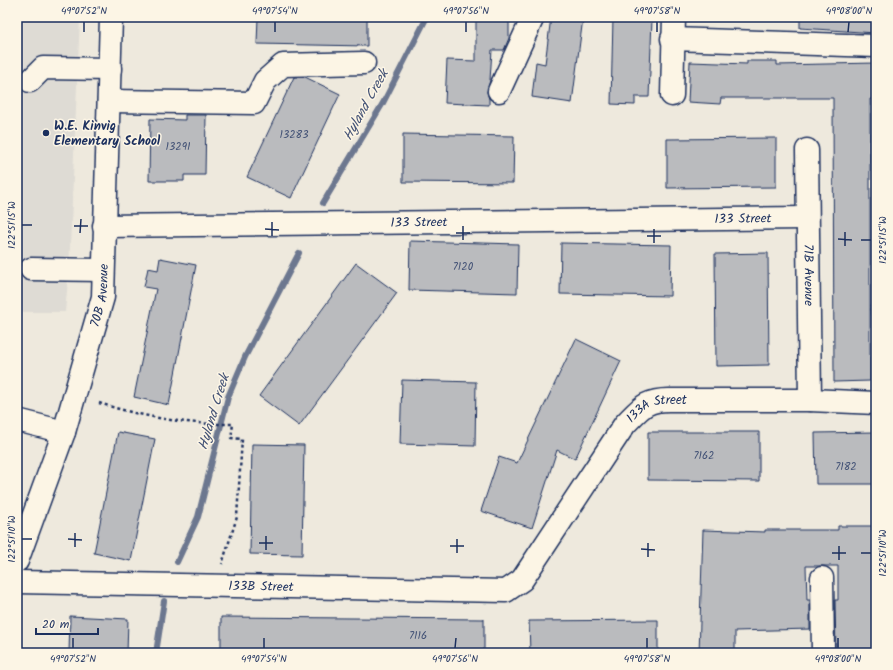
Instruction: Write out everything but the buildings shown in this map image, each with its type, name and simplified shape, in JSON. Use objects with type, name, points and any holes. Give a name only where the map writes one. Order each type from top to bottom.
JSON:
[{"type":"street","name":"70B Avenue","points":[[17,561],[64,432],[103,297],[111,17]]},
{"type":"street","points":[[499,91],[532,17]]},
{"type":"street","points":[[672,95],[672,39],[674,17]]},
{"type":"street","points":[[672,39],[876,46]]},
{"type":"street","points":[[109,101],[254,103],[265,80],[282,66],[364,63]]},
{"type":"street","points":[[30,81],[43,68],[110,69]]},
{"type":"street","name":"71B Avenue","points":[[807,150],[810,400]]},
{"type":"street","name":"133 Street","points":[[104,226],[807,218]]},
{"type":"street","points":[[31,268],[103,270]]},
{"type":"street","name":"133A Street","points":[[506,592],[522,580],[625,424],[647,403],[661,400],[810,400],[876,403]]},
{"type":"street","points":[[17,420],[64,432]]},
{"type":"street","points":[[822,578],[823,653]]},
{"type":"street","name":"133B Street","points":[[17,582],[506,592]]},
{"type":"path","points":[[100,403],[140,416],[206,425],[233,424],[231,438],[242,439],[237,518],[216,586]]},
{"type":"shaded area","name":"W.E. Kinvig Elementary School","points":[[17,17],[80,17],[69,270],[65,312],[17,312]]},
{"type":"waterway","name":"Hyland Creek","points":[[323,203],[383,103],[427,17]]},
{"type":"waterway","name":"Hyland Creek","points":[[177,562],[198,517],[228,397],[245,357],[299,253]]},
{"type":"waterway","name":"Hyland Creek","points":[[156,653],[164,601]]},
{"type":"place","name":"W.E. Kinvig Elementary School","points":[[46,133]]}]
